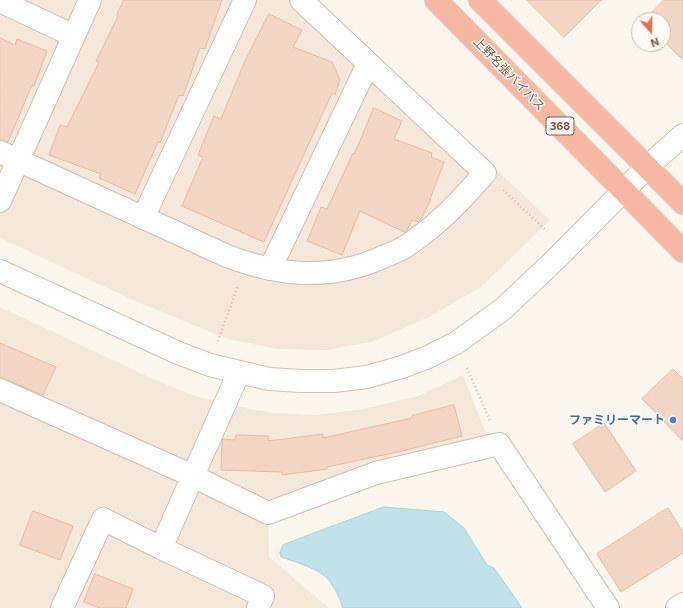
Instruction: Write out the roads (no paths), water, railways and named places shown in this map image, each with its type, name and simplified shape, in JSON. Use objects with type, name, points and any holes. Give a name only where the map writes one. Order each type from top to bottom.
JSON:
[{"type":"highway","name":"上野名張バイパス","points":[[436,0],[683,251]]},
{"type":"highway","name":"368","points":[[480,0],[683,203]]},
{"type":"street","points":[[0,201],[9,156],[74,36],[90,0]]},
{"type":"street","points":[[143,218],[245,0]]},
{"type":"street","points":[[9,156],[245,263],[296,273],[319,274],[347,270],[385,257],[411,243],[433,226],[485,173],[301,0]]},
{"type":"street","points":[[0,1],[74,36]]},
{"type":"street","points":[[270,269],[368,64]]},
{"type":"street","points":[[0,270],[176,352],[210,365],[269,379],[334,381],[367,377],[402,367],[428,357],[456,343],[503,309],[555,260],[647,167],[683,135]]},
{"type":"street","points":[[161,548],[239,372]]},
{"type":"street","points":[[1,392],[193,476],[268,513],[376,473],[499,444],[608,608]]},
{"type":"street","points":[[62,608],[103,519],[264,596],[258,608]]},
{"type":"street","points":[[678,608],[683,604]]},
{"type":"water","points":[[384,507],[444,512],[464,528],[487,565],[494,568],[522,608],[343,608],[335,589],[327,578],[318,571],[281,557],[280,552],[283,545]]},
{"type":"place","name":"ファミリーマート","points":[[673,420]]}]
